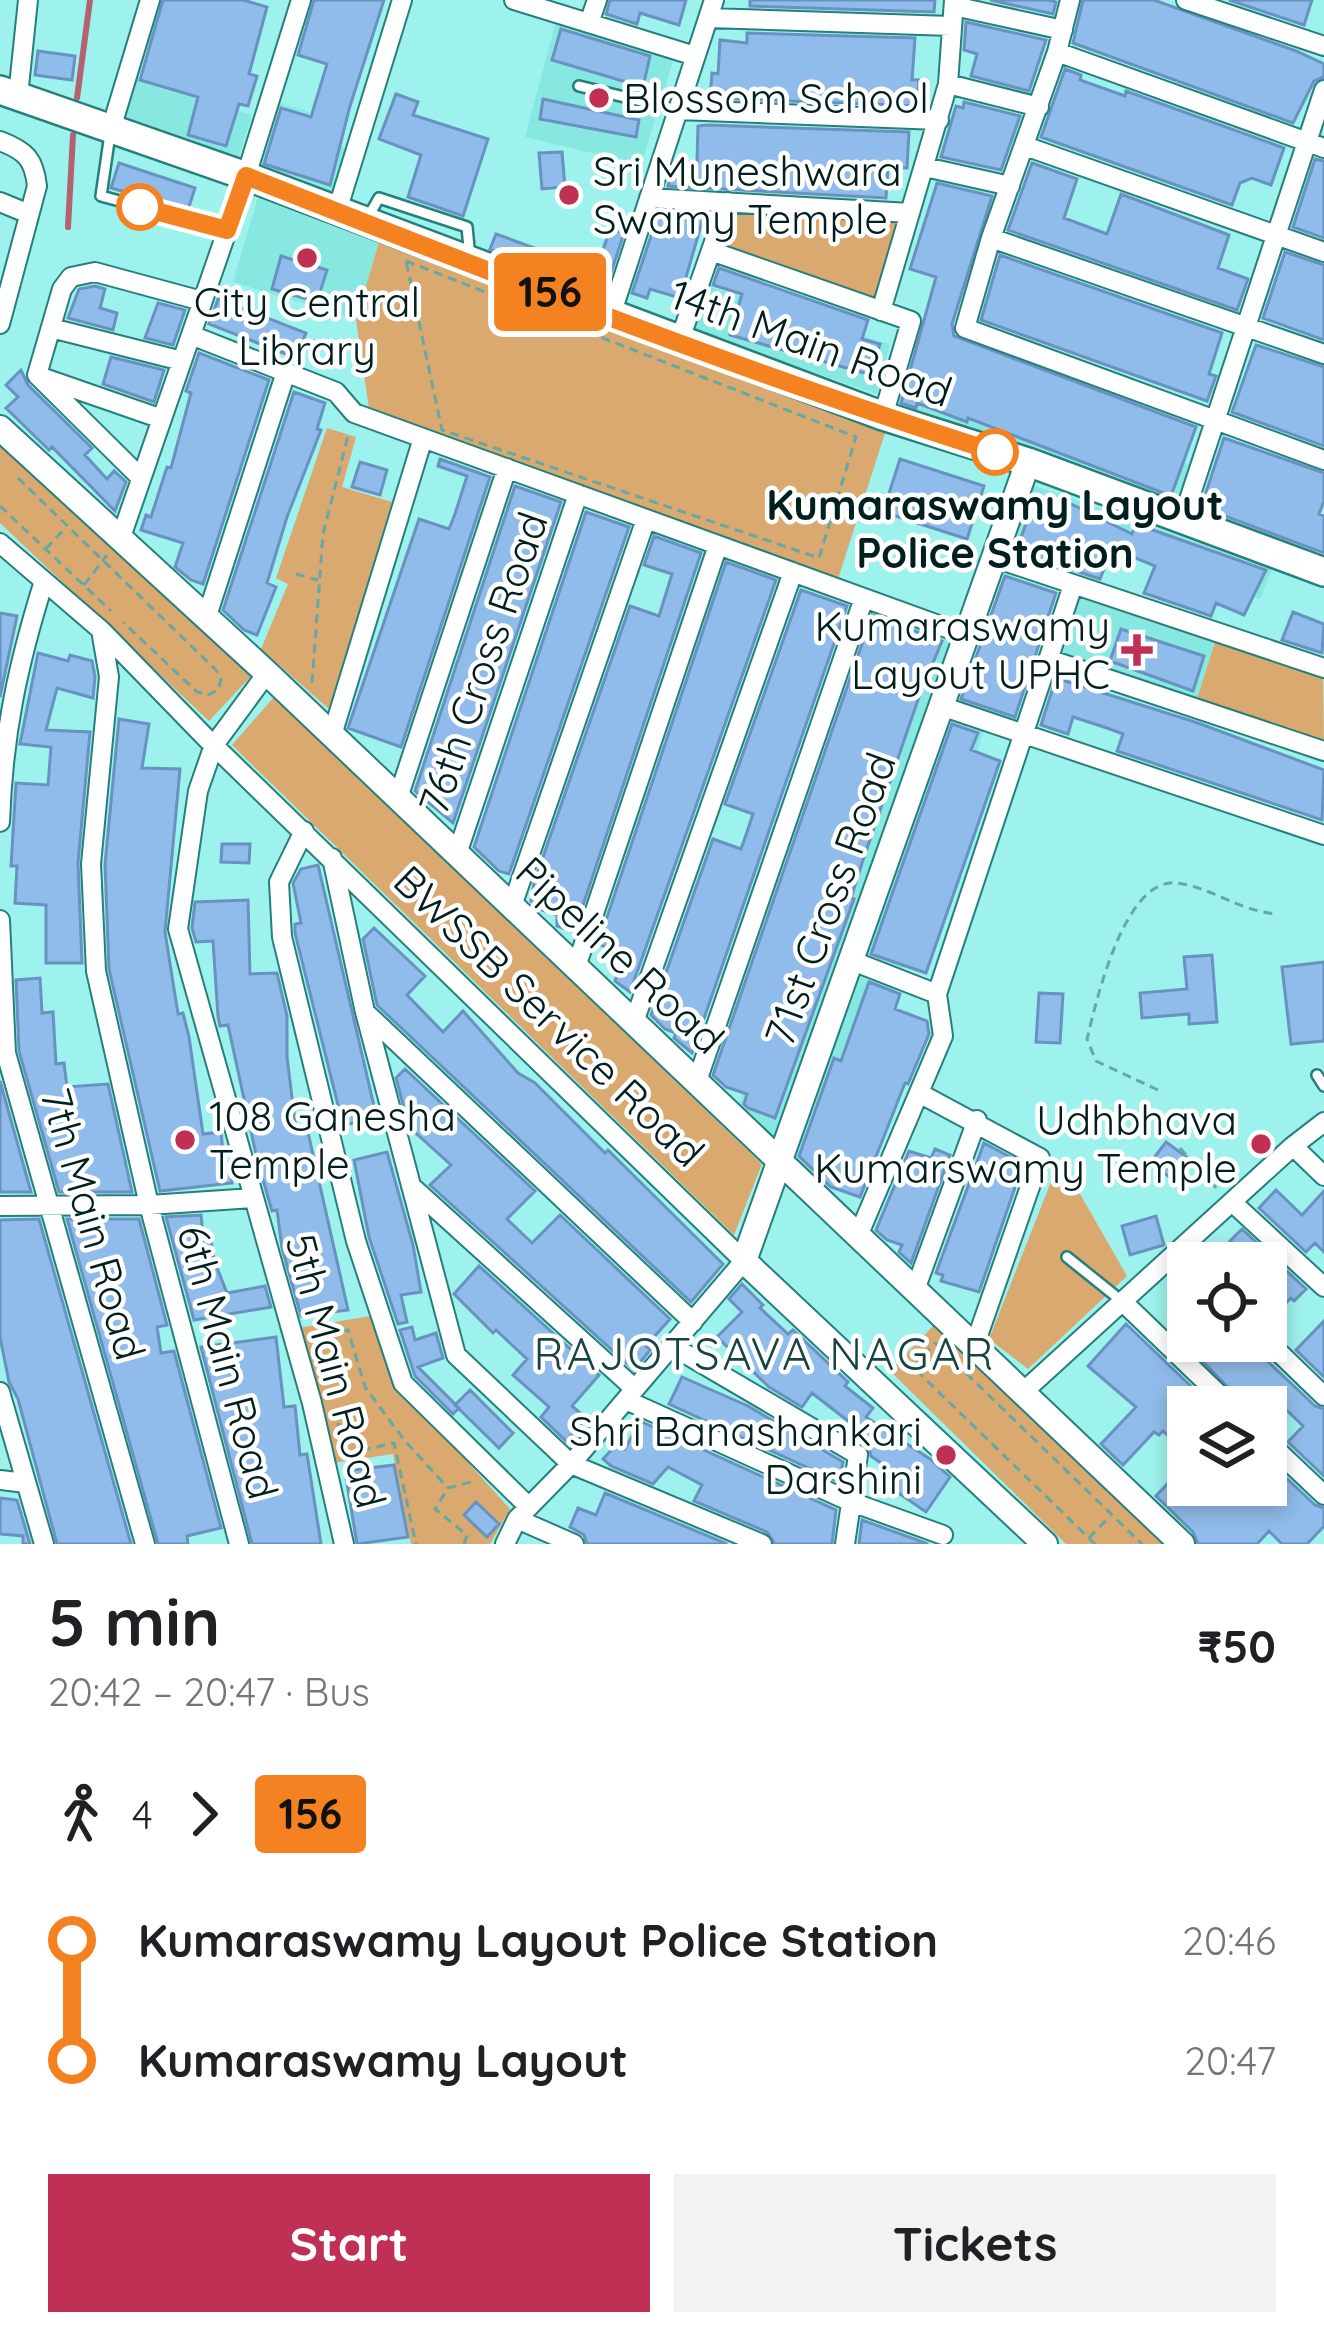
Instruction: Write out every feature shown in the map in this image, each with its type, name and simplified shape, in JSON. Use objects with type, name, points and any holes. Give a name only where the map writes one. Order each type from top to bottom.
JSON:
[{"type":"main road","name":"14th Main Road","points":[[9,93],[246,176],[679,342],[883,416],[1028,462],[1324,572]]},
{"type":"street","points":[[9,93],[28,0]]},
{"type":"street","points":[[111,128],[150,0]]},
{"type":"street","points":[[120,540],[246,176],[301,0]]},
{"type":"street","points":[[337,212],[402,0]]},
{"type":"street","points":[[514,0],[695,56]]},
{"type":"street","points":[[589,23],[597,0]]},
{"type":"street","points":[[1070,0],[965,328],[1324,460]]},
{"type":"street","points":[[1186,0],[1324,46]]},
{"type":"street","points":[[610,315],[711,9],[953,11],[1063,31]]},
{"type":"street","points":[[881,311],[948,84],[953,11]]},
{"type":"street","points":[[1057,52],[1315,145]]},
{"type":"street","points":[[948,84],[1039,107]]},
{"type":"street","points":[[1183,518],[1276,235],[1315,145],[1324,90]]},
{"type":"street","points":[[678,110],[939,120]]},
{"type":"street","points":[[0,141],[22,149],[34,163],[37,186],[8,256],[0,324]]},
{"type":"street","points":[[1025,146],[1324,252]]},
{"type":"street","points":[[925,167],[1010,186]]},
{"type":"street","points":[[649,198],[910,213]]},
{"type":"street","points":[[0,202],[29,214]]},
{"type":"street","points":[[679,342],[728,202]]},
{"type":"street","points":[[992,238],[1324,354]]},
{"type":"street","points":[[711,251],[910,321],[883,416]]},
{"type":"street","points":[[37,375],[62,289],[80,273],[95,272],[202,301]]},
{"type":"street","points":[[51,328],[182,361]]},
{"type":"street","points":[[190,335],[336,392],[354,412],[966,635]]},
{"type":"street","points":[[206,619],[286,372]]},
{"type":"street","points":[[37,375],[162,419]]},
{"type":"street","points":[[37,375],[142,478]]},
{"type":"street","name":"Pipeline Road","points":[[0,428],[267,673],[1182,1544]]},
{"type":"street","points":[[332,735],[423,438]]},
{"type":"street","name":"71st Cross Road","points":[[744,1261],[1028,462]]},
{"type":"street","points":[[398,798],[507,468]]},
{"type":"street","name":"76th Cross Road","points":[[457,854],[578,494]]},
{"type":"street","points":[[512,906],[646,519]]},
{"type":"street","name":"BWSSB Service Road","points":[[0,544],[100,630],[744,1261],[1038,1541]]},
{"type":"street","points":[[576,967],[718,545]]},
{"type":"street","points":[[995,558],[1324,668]]},
{"type":"street","points":[[634,1022],[794,572]]},
{"type":"street","points":[[0,822],[17,669],[44,580]]},
{"type":"street","points":[[858,1236],[943,1036],[937,994],[1072,585]]},
{"type":"street","points":[[697,1081],[864,598]]},
{"type":"street","name":"6th Main Road","points":[[100,630],[109,677],[91,864],[96,971],[149,1205],[239,1544]]},
{"type":"street","points":[[1048,659],[1324,751]]},
{"type":"street","name":"5th Main Road","points":[[267,673],[214,745],[198,791],[178,929],[312,1403],[344,1544]]},
{"type":"street","points":[[941,706],[1324,835]]},
{"type":"street","points":[[304,831],[279,882],[282,937],[356,1241],[403,1383],[494,1475],[523,1513],[574,1544]]},
{"type":"street","points":[[332,858],[365,1012],[456,1355],[571,1464],[762,1544]]},
{"type":"street","name":"7th Main Road","points":[[0,920],[6,1052],[145,1544]]},
{"type":"street","points":[[850,960],[937,994]]},
{"type":"street","points":[[365,1012],[692,1322]]},
{"type":"street","points":[[919,1093],[977,1120],[1040,1158],[974,1347]]},
{"type":"street","points":[[915,1290],[977,1120]]},
{"type":"street","points":[[1197,1242],[1233,1202],[1324,1122]]},
{"type":"street","points":[[1293,1146],[1324,1176]]},
{"type":"street","points":[[411,1186],[630,1394],[849,1502],[943,1535]]},
{"type":"street","points":[[0,1206],[149,1205],[253,1198]]},
{"type":"street","points":[[1233,1202],[1324,1287]]},
{"type":"street","points":[[505,1544],[523,1513],[571,1464],[744,1261]]},
{"type":"street","points":[[1022,1393],[1123,1302],[1167,1270]]},
{"type":"street","points":[[1123,1302],[1210,1386]]},
{"type":"street","points":[[672,1346],[858,1455],[845,1544]]},
{"type":"street","points":[[1287,1360],[1324,1396]]},
{"type":"street","points":[[0,1392],[44,1544]]},
{"type":"street","points":[[1287,1460],[1324,1495]]},
{"type":"street","points":[[0,1480],[26,1483]]},
{"type":"lane","points":[[579,86],[678,110]]},
{"type":"lane","points":[[111,128],[101,196],[227,230]]},
{"type":"lane","points":[[1317,1075],[1324,1086]]},
{"type":"lane","points":[[1067,1257],[1123,1302]]},
{"type":"path","points":[[406,261],[856,437],[819,558],[442,430],[406,261]]},
{"type":"path","points":[[310,715],[323,534],[354,412]]},
{"type":"path","points":[[0,506],[197,692],[208,695],[218,689],[221,680],[216,670],[17,476]]},
{"type":"path","points":[[46,549],[68,525]]},
{"type":"path","points":[[70,603],[120,540]]},
{"type":"path","points":[[296,574],[320,581]]},
{"type":"path","points":[[1158,1090],[1096,1061],[1087,1039],[1125,924],[1137,906],[1167,883],[1180,883],[1248,911],[1275,914]]},
{"type":"path","points":[[1180,1148],[1207,1181],[1233,1202]]},
{"type":"path","points":[[308,1339],[348,1330],[365,1388],[448,1488]]},
{"type":"path","points":[[1095,1544],[913,1367],[935,1343],[1142,1544]]},
{"type":"path","points":[[338,1422],[349,1453],[394,1443],[416,1544]]},
{"type":"path","points":[[464,1544],[467,1535],[435,1509],[448,1488],[494,1475]]},
{"type":"path","points":[[1088,1538],[1111,1514]]},
{"type":"shaded area","name":"Blossom School","points":[[556,21],[674,58],[641,165],[525,137]]},
{"type":"shaded area","points":[[132,77],[252,115],[238,160],[119,126]]},
{"type":"shaded area","points":[[272,101],[309,112],[303,135],[348,149],[332,197],[251,169]]},
{"type":"shaded area","name":"City Central Library","points":[[258,197],[381,235],[356,319],[233,282]]},
{"type":"shaded area","points":[[736,208],[900,217],[875,303],[721,249]]},
{"type":"shaded area","points":[[609,225],[623,230],[602,293],[559,278],[566,258],[594,267]]},
{"type":"shaded area","points":[[381,235],[887,427],[837,582],[370,415],[356,320]]},
{"type":"shaded area","points":[[707,286],[890,344],[877,394],[694,331]]},
{"type":"shaded area","points":[[903,364],[1193,466],[1178,509],[890,406]]},
{"type":"shaded area","points":[[327,428],[356,437],[342,487],[392,502],[329,709],[261,649],[288,584],[276,578]]},
{"type":"shaded area","points":[[0,435],[253,674],[209,721],[0,523]]},
{"type":"shaded area","points":[[1033,485],[1272,569],[1260,599],[1048,525],[1035,562],[1009,555]]},
{"type":"shaded area","name":"Kumaraswamy Layout UPHC","points":[[1079,597],[1215,642],[1196,702],[1059,658]]},
{"type":"shaded area","points":[[911,617],[954,633],[775,1144],[737,1110]]},
{"type":"shaded area","points":[[1215,642],[1323,677],[1324,746],[1196,702]]},
{"type":"shaded area","points":[[274,697],[762,1164],[734,1235],[232,745]]},
{"type":"shaded area","points":[[945,712],[985,727],[825,1199],[788,1158]]},
{"type":"shaded area","points":[[1060,1159],[1127,1276],[1028,1369],[989,1339]]},
{"type":"shaded area","points":[[371,1316],[398,1385],[510,1509],[490,1544],[411,1544],[393,1454],[333,1463],[298,1328]]},
{"type":"shaded area","points":[[934,1325],[1164,1544],[1066,1544],[890,1371]]},
{"type":"building","points":[[163,0],[243,0],[267,7],[249,74],[257,76],[248,106],[239,104],[226,146],[188,135],[198,97],[140,80]]},
{"type":"building","points":[[314,0],[384,0],[330,185],[264,164],[281,108],[311,117],[327,64],[298,55]]},
{"type":"building","points":[[610,0],[686,0],[679,25],[640,13],[637,24],[606,14]]},
{"type":"building","points":[[750,0],[935,0],[934,12],[750,6]]},
{"type":"building","points":[[990,0],[1049,0],[1056,2],[1053,14]]},
{"type":"building","points":[[1083,0],[1154,0],[1296,51],[1324,64],[1324,77],[1314,81],[1293,123],[1073,43]]},
{"type":"building","points":[[1229,0],[1312,0],[1304,25]]},
{"type":"building","points":[[966,22],[1046,40],[1029,91],[971,76],[977,54],[964,50]]},
{"type":"building","points":[[561,29],[650,56],[643,87],[552,60]]},
{"type":"building","points":[[747,33],[915,38],[912,80],[919,80],[917,106],[710,98],[712,73],[718,74],[720,40],[747,43]]},
{"type":"building","points":[[38,51],[75,56],[72,80],[35,75]]},
{"type":"building","points":[[1065,69],[1081,75],[1080,80],[1125,96],[1126,91],[1284,148],[1271,185],[1252,178],[1240,183],[1232,205],[1041,137]]},
{"type":"building","points":[[396,94],[418,102],[413,115],[488,139],[463,216],[408,197],[421,155],[379,139]]},
{"type":"building","points":[[543,99],[639,120],[636,137],[540,119]]},
{"type":"building","points":[[964,102],[1020,116],[1001,170],[941,157],[956,106],[963,108]]},
{"type":"building","points":[[698,126],[909,132],[907,168],[888,167],[886,198],[668,186],[675,162],[697,162]]},
{"type":"building","points":[[562,152],[565,187],[542,189],[539,153]]},
{"type":"building","points":[[1315,159],[1324,161],[1324,238],[1293,227]]},
{"type":"building","points":[[119,163],[195,188],[188,210],[111,188]]},
{"type":"building","points":[[1032,163],[1077,179],[1064,218],[1107,234],[1121,194],[1229,235],[1218,268],[1248,279],[1237,310],[1008,230]]},
{"type":"building","points":[[937,183],[992,196],[952,324],[954,336],[1196,427],[1171,496],[968,418],[967,422],[917,403],[916,408],[901,403],[936,277],[910,269]]},
{"type":"building","points":[[659,212],[704,215],[680,298],[650,289],[647,298],[632,293]]},
{"type":"building","points":[[610,229],[624,233],[607,285],[593,281]]},
{"type":"building","points":[[496,234],[545,252],[539,267],[490,249]]},
{"type":"building","points":[[1285,252],[1324,265],[1324,340],[1263,318]]},
{"type":"building","points":[[1000,255],[1222,333],[1209,374],[1216,376],[1207,401],[981,320]]},
{"type":"building","points":[[281,256],[327,270],[317,302],[272,289]]},
{"type":"building","points":[[719,268],[868,320],[862,339],[880,344],[871,375],[730,335],[742,294],[713,285]]},
{"type":"building","points":[[79,289],[105,289],[100,308],[117,313],[113,330],[68,318]]},
{"type":"building","points":[[218,299],[306,333],[296,358],[209,324]]},
{"type":"building","points":[[158,303],[185,310],[173,345],[145,338]]},
{"type":"building","points":[[1256,345],[1324,367],[1324,446],[1232,412]]},
{"type":"building","points":[[199,353],[269,380],[203,584],[175,567],[183,543],[141,530],[146,515],[151,517],[167,467],[171,468],[191,393],[186,391]]},
{"type":"building","points":[[111,357],[164,370],[154,402],[103,384]]},
{"type":"building","points":[[21,370],[28,385],[92,448],[85,455],[107,479],[114,471],[126,482],[115,511],[6,408],[18,397],[6,385]]},
{"type":"building","points":[[294,392],[325,403],[317,429],[321,430],[287,517],[267,583],[276,587],[257,635],[244,630],[223,610]]},
{"type":"building","points":[[1224,438],[1324,473],[1319,514],[1324,516],[1324,553],[1201,507]]},
{"type":"building","points":[[440,459],[490,477],[401,747],[348,728],[419,519],[449,529],[455,514],[467,476],[438,466]]},
{"type":"building","points":[[900,459],[984,486],[967,539],[883,512]]},
{"type":"building","points":[[360,462],[387,470],[380,495],[352,487]]},
{"type":"building","points":[[515,486],[561,502],[453,823],[415,791]]},
{"type":"building","points":[[1061,499],[1132,534],[1136,524],[1266,570],[1244,615],[1216,603],[1211,616],[1144,593],[1155,566],[1112,548],[1100,579],[1016,551],[1034,502],[1057,511]]},
{"type":"building","points":[[586,512],[629,527],[509,874],[499,871],[474,847]]},
{"type":"building","points":[[654,536],[701,553],[574,932],[557,926],[557,915],[531,901],[534,883],[630,606],[659,616],[672,574],[644,565]]},
{"type":"building","points":[[726,562],[776,580],[630,992],[615,981],[624,954],[598,944]]},
{"type":"building","points":[[1005,576],[1056,593],[1015,717],[961,699]]},
{"type":"building","points":[[801,590],[847,606],[692,1053],[674,1038],[676,1033],[651,1015],[713,839],[741,849],[753,814],[725,804]]},
{"type":"building","points":[[1293,612],[1324,624],[1322,653],[1282,640]]},
{"type":"building","points":[[0,613],[17,616],[0,697]]},
{"type":"building","points":[[872,615],[942,641],[775,1118],[748,1108],[744,1104],[747,1094],[726,1087],[713,1075]]},
{"type":"building","points":[[1121,629],[1204,656],[1193,691],[1110,661]]},
{"type":"building","points":[[38,653],[92,661],[95,677],[93,698],[57,688],[46,730],[90,732],[78,863],[82,963],[46,963],[46,905],[15,903],[17,866],[11,866],[16,783],[48,785],[51,747],[20,744]]},
{"type":"building","points":[[1056,678],[1324,770],[1322,820],[1117,751],[1123,734],[1107,728],[1073,717],[1068,734],[1041,725]]},
{"type":"building","points":[[119,719],[149,724],[142,768],[180,769],[165,932],[178,1014],[183,1013],[189,1037],[203,1134],[221,1132],[224,1163],[230,1162],[232,1183],[160,1191],[109,969],[105,864]]},
{"type":"building","points":[[952,724],[978,733],[971,750],[1000,761],[926,973],[871,954]]},
{"type":"building","points":[[222,844],[250,844],[249,863],[221,862]]},
{"type":"building","points":[[318,865],[377,1119],[343,1125],[295,933],[295,924],[301,923],[293,883],[301,869]]},
{"type":"building","points":[[248,900],[250,974],[277,973],[287,1016],[296,1130],[307,1128],[348,1310],[301,1316],[277,1210],[272,1211],[257,1159],[228,1025],[220,1026],[213,941],[196,942],[192,928],[195,902]]},
{"type":"building","points":[[374,928],[425,976],[407,995],[443,1032],[463,1011],[518,1073],[535,1083],[605,1153],[608,1150],[723,1264],[691,1302],[377,1005],[363,939]]},
{"type":"building","points":[[1212,955],[1217,1022],[1189,1024],[1189,1014],[1142,1018],[1140,993],[1187,989],[1184,957]]},
{"type":"building","points":[[1324,962],[1324,1041],[1291,1044],[1282,967]]},
{"type":"building","points":[[40,978],[42,1013],[53,1012],[56,1064],[64,1063],[67,1087],[108,1084],[132,1192],[59,1192],[19,1051],[16,980]]},
{"type":"building","points":[[869,982],[900,994],[895,1009],[927,1021],[929,1034],[860,1197],[831,1187],[799,1156],[834,1058],[841,1061]]},
{"type":"building","points":[[1039,993],[1063,994],[1060,1043],[1036,1042]]},
{"type":"building","points":[[405,1069],[535,1191],[507,1219],[532,1243],[560,1215],[670,1319],[646,1346],[650,1350],[634,1370],[430,1185],[451,1165],[409,1127],[396,1078]]},
{"type":"building","points":[[0,1081],[31,1192],[0,1192]]},
{"type":"building","points":[[1166,1142],[1188,1158],[1172,1179],[1150,1163]]},
{"type":"building","points":[[984,1143],[1023,1164],[979,1292],[941,1281],[943,1275],[936,1273]]},
{"type":"building","points":[[935,1149],[950,1155],[911,1263],[899,1252],[902,1245],[876,1230],[909,1151],[931,1158]]},
{"type":"building","points":[[387,1152],[421,1292],[401,1295],[407,1322],[398,1324],[369,1237],[354,1160]]},
{"type":"building","points":[[1276,1190],[1302,1215],[1324,1191],[1324,1252],[1315,1243],[1306,1252],[1259,1208]]},
{"type":"building","points":[[201,1215],[203,1234],[210,1233],[227,1293],[265,1286],[271,1307],[194,1320],[166,1217]]},
{"type":"building","points":[[1156,1216],[1164,1245],[1130,1255],[1122,1226]]},
{"type":"building","points":[[39,1219],[131,1544],[57,1544],[18,1399],[9,1382],[0,1337],[0,1220]]},
{"type":"building","points":[[67,1219],[139,1219],[167,1325],[157,1327],[161,1353],[174,1351],[221,1528],[187,1536],[188,1544],[158,1544]]},
{"type":"building","points":[[1242,1229],[1256,1242],[1231,1242]]},
{"type":"building","points":[[479,1266],[599,1375],[572,1406],[586,1418],[566,1441],[541,1417],[549,1407],[513,1375],[527,1359],[454,1294]]},
{"type":"building","points":[[1287,1271],[1306,1289],[1294,1301],[1287,1302]]},
{"type":"building","points":[[742,1284],[763,1305],[760,1308],[788,1334],[793,1330],[848,1382],[845,1386],[873,1408],[866,1417],[950,1477],[926,1512],[887,1485],[895,1473],[856,1438],[861,1431],[812,1393],[802,1407],[769,1387],[717,1337],[742,1312],[729,1299]]},
{"type":"building","points":[[1324,1321],[1324,1377],[1296,1350]]},
{"type":"building","points":[[1126,1324],[1191,1386],[1167,1386],[1167,1435],[1154,1432],[1123,1465],[1101,1444],[1136,1407],[1088,1366]]},
{"type":"building","points":[[412,1327],[415,1340],[436,1333],[443,1358],[418,1367],[459,1408],[453,1414],[415,1376],[400,1330]]},
{"type":"building","points":[[276,1337],[284,1407],[295,1406],[300,1455],[307,1454],[321,1544],[252,1544],[201,1347]]},
{"type":"building","points":[[1203,1362],[1268,1362],[1324,1409],[1324,1476],[1288,1442],[1303,1426],[1287,1410],[1287,1386],[1227,1386]]},
{"type":"building","points":[[682,1377],[748,1406],[843,1462],[839,1482],[669,1404]]},
{"type":"building","points":[[470,1390],[513,1433],[499,1448],[455,1405]]},
{"type":"building","points":[[640,1421],[836,1510],[832,1544],[775,1544],[767,1532],[694,1501],[702,1485],[668,1467],[653,1484],[611,1466],[603,1459],[618,1443],[625,1449]]},
{"type":"building","points":[[394,1465],[408,1537],[357,1544],[345,1471]]},
{"type":"building","points":[[1287,1479],[1324,1508],[1324,1526],[1307,1544],[1282,1544],[1269,1531],[1257,1544],[1198,1544],[1193,1532],[1156,1496],[1167,1484],[1167,1506],[1287,1506]]},
{"type":"building","points":[[605,1493],[727,1544],[587,1544],[584,1535],[570,1527],[578,1508],[596,1515]]},
{"type":"building","points":[[0,1498],[17,1500],[30,1544],[23,1544],[23,1536],[0,1534]]},
{"type":"building","points":[[476,1502],[499,1524],[487,1537],[464,1515]]},
{"type":"building","points":[[862,1520],[928,1544],[859,1544]]},
{"type":"waterway","points":[[77,98],[90,0]]},
{"type":"waterway","points":[[68,227],[73,135]]},
{"type":"bus line","name":"156","points":[[140,207],[227,230],[246,176],[679,342],[995,452]]},
{"type":"place","name":"Blossom School","points":[[599,98]]},
{"type":"place","name":"Sri Muneshwara Swamy Temple","points":[[569,195]]},
{"type":"place","name":"City Central Library","points":[[307,258]]},
{"type":"place","name":"Kumaraswamy Layout Police Station","points":[[995,452]]},
{"type":"place","name":"Kumaraswamy Layout UPHC","points":[[1137,650]]},
{"type":"place","name":"108 Ganesha Temple","points":[[185,1140]]},
{"type":"place","name":"Udhbhava Kumarswamy Temple","points":[[1261,1144]]},
{"type":"place","name":"Shri Banashankari Darshini","points":[[946,1455]]},
{"type":"district","name":"RAJOTSAVA NAGAR","points":[[765,1354]]}]
